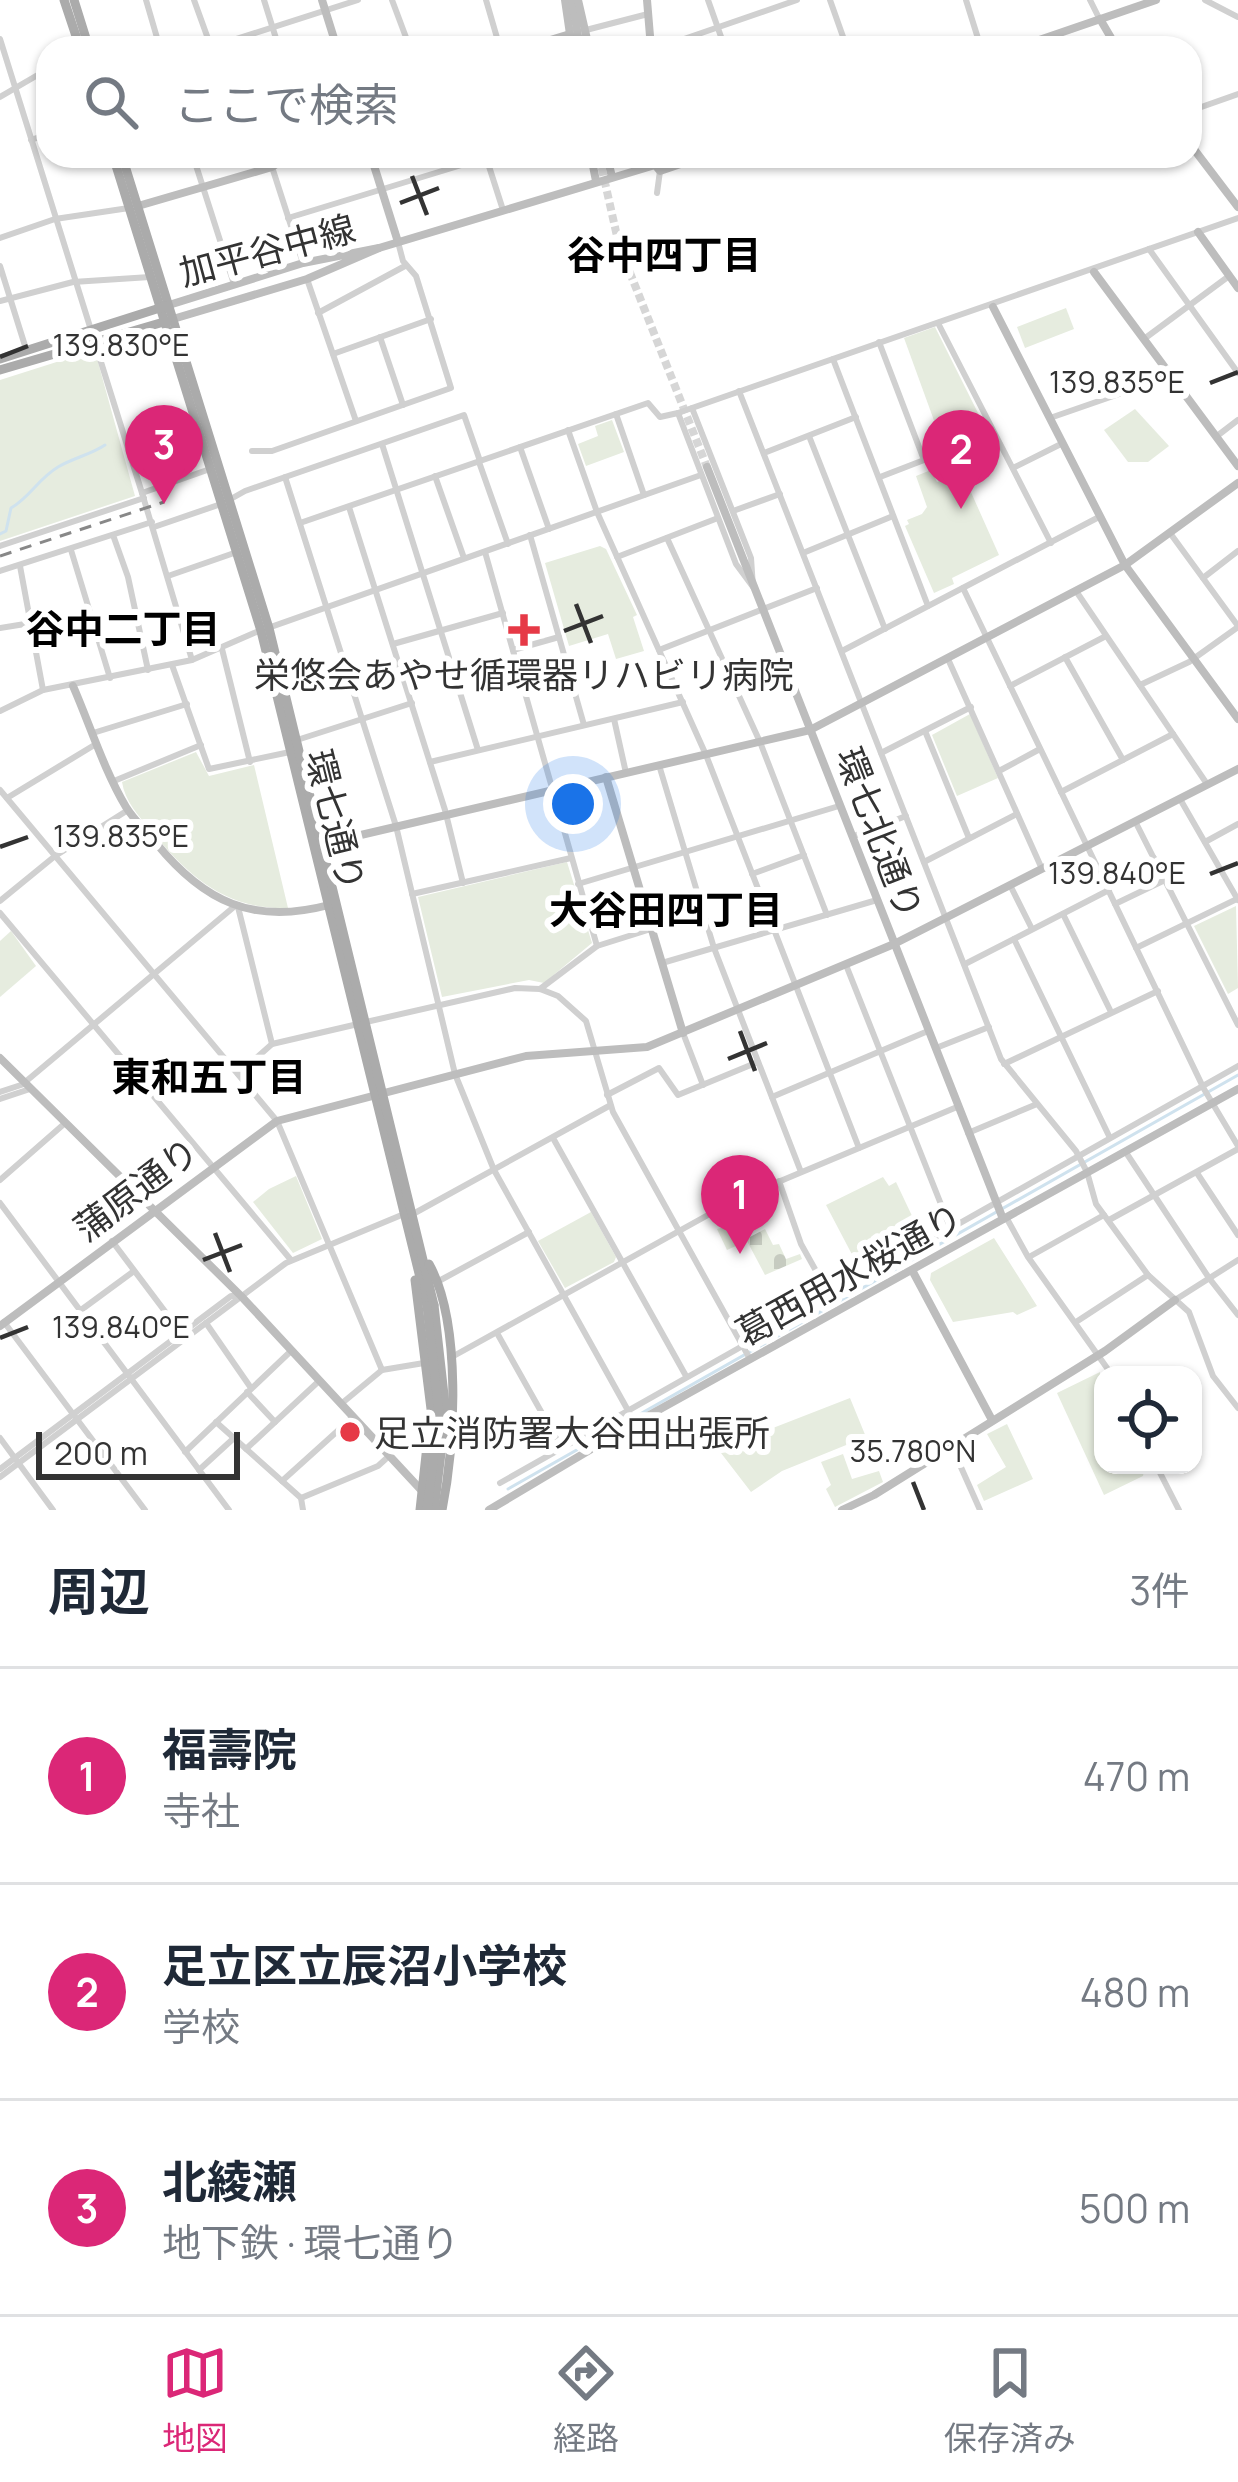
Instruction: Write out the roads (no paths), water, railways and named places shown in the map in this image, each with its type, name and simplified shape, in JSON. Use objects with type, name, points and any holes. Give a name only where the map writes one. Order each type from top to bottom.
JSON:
[{"type":"main road","points":[[64,0],[76,36]]},
{"type":"main road","points":[[74,0],[85,36]]},
{"type":"main road","name":"環七通り","points":[[118,168],[165,306],[236,552],[265,629],[291,752],[430,1306],[446,1414],[433,1510]]},
{"type":"main road","name":"環七通り","points":[[125,168],[151,277],[165,306]]},
{"type":"main road","points":[[0,359],[165,306]]},
{"type":"main road","points":[[0,370],[169,321]]},
{"type":"main road","name":"環七通り","points":[[169,321],[296,740],[329,905],[362,1023]]},
{"type":"main road","points":[[418,1256],[437,1282],[451,1358],[452,1437],[433,1510]]},
{"type":"main road","points":[[418,1256],[431,1409],[424,1493],[433,1510]]},
{"type":"main road","points":[[424,1493],[433,1510]]},
{"type":"street","points":[[146,0],[156,36]]},
{"type":"street","points":[[194,0],[206,36]]},
{"type":"street","points":[[264,0],[275,36]]},
{"type":"street","points":[[245,36],[324,5],[358,0]]},
{"type":"street","points":[[392,0],[406,36]]},
{"type":"street","points":[[486,0],[496,36]]},
{"type":"street","points":[[572,0],[586,30],[584,36]]},
{"type":"street","points":[[563,36],[570,34],[572,0]]},
{"type":"street","points":[[572,0],[578,36]]},
{"type":"street","points":[[647,0],[652,36]]},
{"type":"street","points":[[708,0],[720,36]]},
{"type":"street","points":[[690,36],[796,0]]},
{"type":"street","points":[[830,0],[843,36]]},
{"type":"street","points":[[966,0],[977,36]]},
{"type":"street","points":[[1090,0],[1111,36]]},
{"type":"street","points":[[1051,36],[1156,0]]},
{"type":"street","points":[[1204,0],[1238,17]]},
{"type":"street","points":[[324,5],[333,36]]},
{"type":"street","points":[[586,30],[648,14]]},
{"type":"street","points":[[0,39],[36,156]]},
{"type":"street","points":[[0,97],[36,76]]},
{"type":"street","points":[[1202,107],[1238,94]]},
{"type":"street","points":[[31,140],[36,138]]},
{"type":"street","points":[[1202,160],[1238,207]]},
{"type":"street","points":[[40,168],[192,660]]},
{"type":"street","points":[[197,168],[238,300]]},
{"type":"street","points":[[0,238],[55,219],[133,207],[269,168]]},
{"type":"street","points":[[272,168],[356,421]]},
{"type":"street","points":[[252,452],[272,451],[453,384],[375,168]]},
{"type":"street","points":[[288,218],[452,168]]},
{"type":"street","points":[[492,168],[503,210]]},
{"type":"street","points":[[594,168],[596,181]]},
{"type":"street","points":[[610,168],[612,177]]},
{"type":"street","name":"加平谷中線","points":[[169,321],[307,278],[379,248],[644,168]]},
{"type":"street","points":[[657,193],[658,168]]},
{"type":"street","points":[[300,523],[648,403],[660,416],[678,413],[1238,218]]},
{"type":"street","points":[[1198,232],[1238,288]]},
{"type":"street","name":"加平谷中線","points":[[165,306],[303,263],[379,248]]},
{"type":"street","points":[[1149,250],[1238,373]]},
{"type":"street","points":[[318,313],[406,265]]},
{"type":"street","points":[[0,266],[31,364]]},
{"type":"street","points":[[1093,270],[1238,466]]},
{"type":"street","points":[[1144,339],[1229,276]]},
{"type":"street","points":[[0,301],[76,282],[151,277]]},
{"type":"street","points":[[993,305],[1125,565],[1238,719]]},
{"type":"street","points":[[332,354],[431,320]]},
{"type":"street","points":[[938,322],[1051,543]]},
{"type":"street","points":[[380,338],[403,405]]},
{"type":"street","points":[[879,342],[924,460]]},
{"type":"street","points":[[833,359],[928,606]]},
{"type":"street","points":[[1050,418],[1172,376]]},
{"type":"street","points":[[740,391],[1004,1064],[1082,1163],[1095,1201],[1148,1275],[1189,1312],[1216,1380],[1238,1408]]},
{"type":"street","points":[[692,408],[751,559],[753,587]]},
{"type":"street","points":[[678,413],[736,564],[753,587]]},
{"type":"street","points":[[616,414],[644,495]]},
{"type":"street","points":[[0,571],[225,502],[464,415],[508,544]]},
{"type":"street","points":[[764,453],[856,417]]},
{"type":"street","points":[[1216,436],[1238,420]]},
{"type":"street","points":[[568,430],[597,512],[706,755],[859,1148]]},
{"type":"street","points":[[879,477],[994,433]]},
{"type":"street","points":[[809,436],[885,629]]},
{"type":"street","points":[[1012,468],[1063,442]]},
{"type":"street","points":[[382,444],[478,750]]},
{"type":"street","points":[[520,448],[549,529]]},
{"type":"street","points":[[0,546],[210,470]]},
{"type":"street","points":[[1,707],[43,690],[192,660],[265,629],[704,471]]},
{"type":"street","name":"環七北通り","points":[[704,471],[1000,1212]]},
{"type":"street","points":[[435,476],[464,559]]},
{"type":"street","points":[[285,477],[396,826],[455,1074],[494,1171],[632,1416]]},
{"type":"street","points":[[318,845],[810,730],[1125,565],[1238,483]]},
{"type":"street","points":[[732,512],[780,494]]},
{"type":"street","points":[[349,506],[463,883]]},
{"type":"street","points":[[803,553],[893,517]]},
{"type":"street","points":[[842,651],[1100,517]]},
{"type":"street","points":[[617,557],[718,518]]},
{"type":"street","points":[[1140,685],[1194,659],[1238,627],[1170,533]]},
{"type":"street","points":[[113,535],[128,578],[148,670]]},
{"type":"street","points":[[530,536],[584,725]]},
{"type":"street","points":[[667,538],[760,742],[827,915]]},
{"type":"street","points":[[71,550],[110,678]]},
{"type":"street","points":[[1202,578],[1238,551]]},
{"type":"street","points":[[168,577],[236,552]]},
{"type":"street","points":[[485,552],[597,946]]},
{"type":"street","points":[[20,566],[43,690]]},
{"type":"street","points":[[659,650],[817,588]]},
{"type":"street","points":[[963,589],[1203,1087],[1238,1148],[1154,1196],[1028,1257]]},
{"type":"street","points":[[1076,591],[1207,784]]},
{"type":"street","points":[[393,644],[503,613]]},
{"type":"street","points":[[0,628],[31,623]]},
{"type":"street","points":[[34,640],[93,624]]},
{"type":"street","points":[[1010,686],[1106,636]]},
{"type":"street","points":[[513,650],[559,637]]},
{"type":"street","points":[[221,647],[250,762]]},
{"type":"street","points":[[1065,657],[1124,760]]},
{"type":"street","points":[[947,659],[1042,869]]},
{"type":"street","points":[[172,665],[212,771],[291,752]]},
{"type":"street","points":[[73,686],[128,810],[191,882],[237,906],[283,913],[329,905]]},
{"type":"street","points":[[430,762],[682,702]]},
{"type":"street","points":[[7,798],[95,738],[187,704]]},
{"type":"street","points":[[296,740],[412,704]]},
{"type":"street","points":[[881,753],[971,707]]},
{"type":"street","points":[[614,718],[626,772]]},
{"type":"street","points":[[925,731],[970,838]]},
{"type":"street","points":[[1061,792],[1173,734]]},
{"type":"street","points":[[114,781],[201,745]]},
{"type":"street","points":[[999,771],[1040,748]]},
{"type":"street","points":[[659,765],[714,948],[801,1172]]},
{"type":"street","name":"蒲原通り","points":[[2,1324],[278,1121],[532,1055],[647,1048],[894,944],[1238,769]]},
{"type":"street","points":[[606,777],[683,1033],[703,1084]]},
{"type":"street","points":[[0,790],[278,1121],[382,1370]]},
{"type":"street","points":[[1136,948],[1238,900],[1180,798]]},
{"type":"street","points":[[578,884],[840,806]]},
{"type":"street","points":[[0,902],[55,856],[128,810]]},
{"type":"street","points":[[924,862],[1018,814]]},
{"type":"street","points":[[852,837],[906,816]]},
{"type":"street","points":[[1136,821],[1238,1025]]},
{"type":"street","points":[[1204,842],[1238,824]]},
{"type":"street","points":[[752,874],[804,854]]},
{"type":"street","points":[[412,894],[571,858]]},
{"type":"street","points":[[1104,881],[1154,858]]},
{"type":"street","points":[[1115,904],[1165,880]]},
{"type":"street","points":[[1010,886],[1032,929]]},
{"type":"street","points":[[965,964],[1109,890]]},
{"type":"street","points":[[662,963],[877,900]]},
{"type":"street","points":[[0,1096],[26,1085],[237,906]]},
{"type":"street","points":[[237,906],[272,1044]]},
{"type":"street","points":[[0,913],[291,1260]]},
{"type":"street","points":[[1063,914],[1111,1012]]},
{"type":"street","points":[[540,989],[597,946],[652,929]]},
{"type":"street","points":[[1014,939],[1110,1138]]},
{"type":"street","points":[[846,964],[950,1228]]},
{"type":"street","points":[[238,1074],[272,1044],[515,988],[540,989],[586,1021],[610,1106],[749,1357]]},
{"type":"street","points":[[1004,1064],[1158,991]]},
{"type":"street","points":[[934,1048],[989,1028]]},
{"type":"street","points":[[772,1096],[928,1031]]},
{"type":"street","points":[[0,1058],[241,1296],[424,1493]]},
{"type":"street","points":[[607,1095],[659,1068],[679,1095],[758,1061]]},
{"type":"street","points":[[500,1483],[561,1447],[632,1416],[686,1376],[950,1228],[1000,1212],[1082,1163],[1110,1138],[1238,1066]]},
{"type":"street","name":"葛西用水桜通り","points":[[489,1510],[632,1416],[912,1270],[1082,1163],[1125,1151],[1238,1089]]},
{"type":"street","points":[[968,1133],[1036,1104]]},
{"type":"street","points":[[183,1336],[291,1260],[408,1214],[610,1106]]},
{"type":"street","points":[[451,1358],[735,1200],[957,1106]]},
{"type":"street","points":[[1159,1112],[1167,1125]]},
{"type":"street","points":[[0,1180],[64,1124]]},
{"type":"street","points":[[553,1138],[686,1376]]},
{"type":"street","points":[[1125,1151],[1238,1315]]},
{"type":"street","points":[[1197,1172],[1238,1235]]},
{"type":"street","points":[[779,1181],[801,1244],[830,1295]]},
{"type":"street","points":[[0,1203],[229,1510]]},
{"type":"street","points":[[1000,1212],[1106,1366]]},
{"type":"street","points":[[437,1282],[529,1232]]},
{"type":"street","points":[[112,1241],[183,1336]]},
{"type":"street","points":[[846,1509],[1098,1355],[1238,1260]]},
{"type":"street","points":[[81,1310],[134,1270]]},
{"type":"street","points":[[912,1270],[992,1420]]},
{"type":"street","points":[[1076,1322],[1148,1275]]},
{"type":"street","points":[[0,1473],[231,1296],[241,1296]]},
{"type":"street","points":[[206,1322],[274,1422]]},
{"type":"street","points":[[2,1324],[145,1510]]},
{"type":"street","points":[[496,1333],[561,1447]]},
{"type":"street","points":[[185,1452],[291,1351]]},
{"type":"street","points":[[341,1404],[382,1370],[428,1362]]},
{"type":"street","points":[[246,1449],[319,1381]]},
{"type":"street","points":[[282,1481],[353,1417]]},
{"type":"street","points":[[216,1422],[301,1498],[303,1510]]},
{"type":"street","points":[[0,1438],[53,1510]]},
{"type":"street","points":[[199,1471],[234,1438]]},
{"type":"street","points":[[952,1447],[980,1510]]},
{"type":"street","points":[[301,1498],[378,1466],[389,1456]]},
{"type":"street","points":[[1161,1474],[1179,1510]]},
{"type":"waterway","points":[[0,534],[6,531],[11,508],[45,477],[105,445]]},
{"type":"waterway","points":[[508,1489],[1238,1075]]},
{"type":"tunnel","points":[[602,168],[619,245],[707,467]]},
{"type":"railway","points":[[0,556],[164,502]]},
{"type":"place","name":"北綾瀬","points":[[164,504]]},
{"type":"place","name":"足立区立辰沼小学校","points":[[961,509]]},
{"type":"place","name":"栄悠会あやせ循環器リハビリ病院","points":[[524,630]]},
{"type":"place","name":"福壽院","points":[[740,1254]]},
{"type":"place","name":"足立消防署大谷田出張所","points":[[350,1432]]},
{"type":"district","name":"谷中四丁目","points":[[664,254]]},
{"type":"district","name":"谷中二丁目","points":[[123,628]]},
{"type":"district","name":"大谷田四丁目","points":[[666,909]]},
{"type":"district","name":"東和五丁目","points":[[209,1076]]}]
